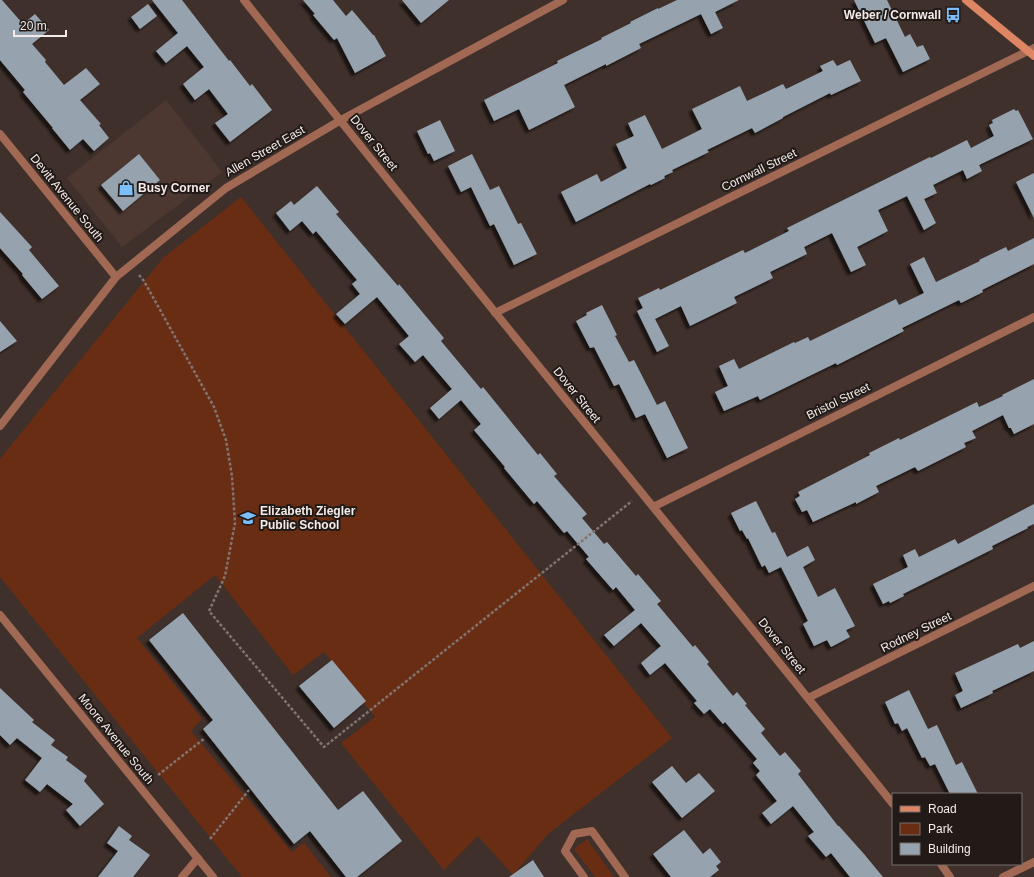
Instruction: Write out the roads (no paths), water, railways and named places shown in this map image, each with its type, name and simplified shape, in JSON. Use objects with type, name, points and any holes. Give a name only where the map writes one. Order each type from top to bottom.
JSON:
[{"type":"main road","points":[[966,0],[1032,52]]},
{"type":"street","name":"Dover Street","points":[[244,0],[495,313],[892,803]]},
{"type":"street","name":"Allen Street East","points":[[0,426],[116,277],[226,188],[341,120],[563,0]]},
{"type":"street","name":"Cornwall Street","points":[[495,313],[1032,52]]},
{"type":"street","name":"Devitt Avenue South","points":[[0,134],[116,277]]},
{"type":"street","name":"Bristol Street","points":[[653,507],[1034,317]]},
{"type":"street","name":"Rodney Street","points":[[808,698],[1034,586]]},
{"type":"street","name":"Moore Avenue South","points":[[0,615],[213,877]]},
{"type":"street","points":[[584,877],[565,851],[574,834],[592,831],[625,877]]},
{"type":"street","points":[[182,877],[198,858]]},
{"type":"street","points":[[1003,877],[1034,862]]},
{"type":"street","points":[[942,865],[950,877]]},
{"type":"place","name":"Weber / Cornwall","points":[[953,15]]},
{"type":"place","name":"Busy Corner","points":[[126,188]]},
{"type":"place","name":"Elizabeth Ziegler Public School","points":[[248,518]]}]
